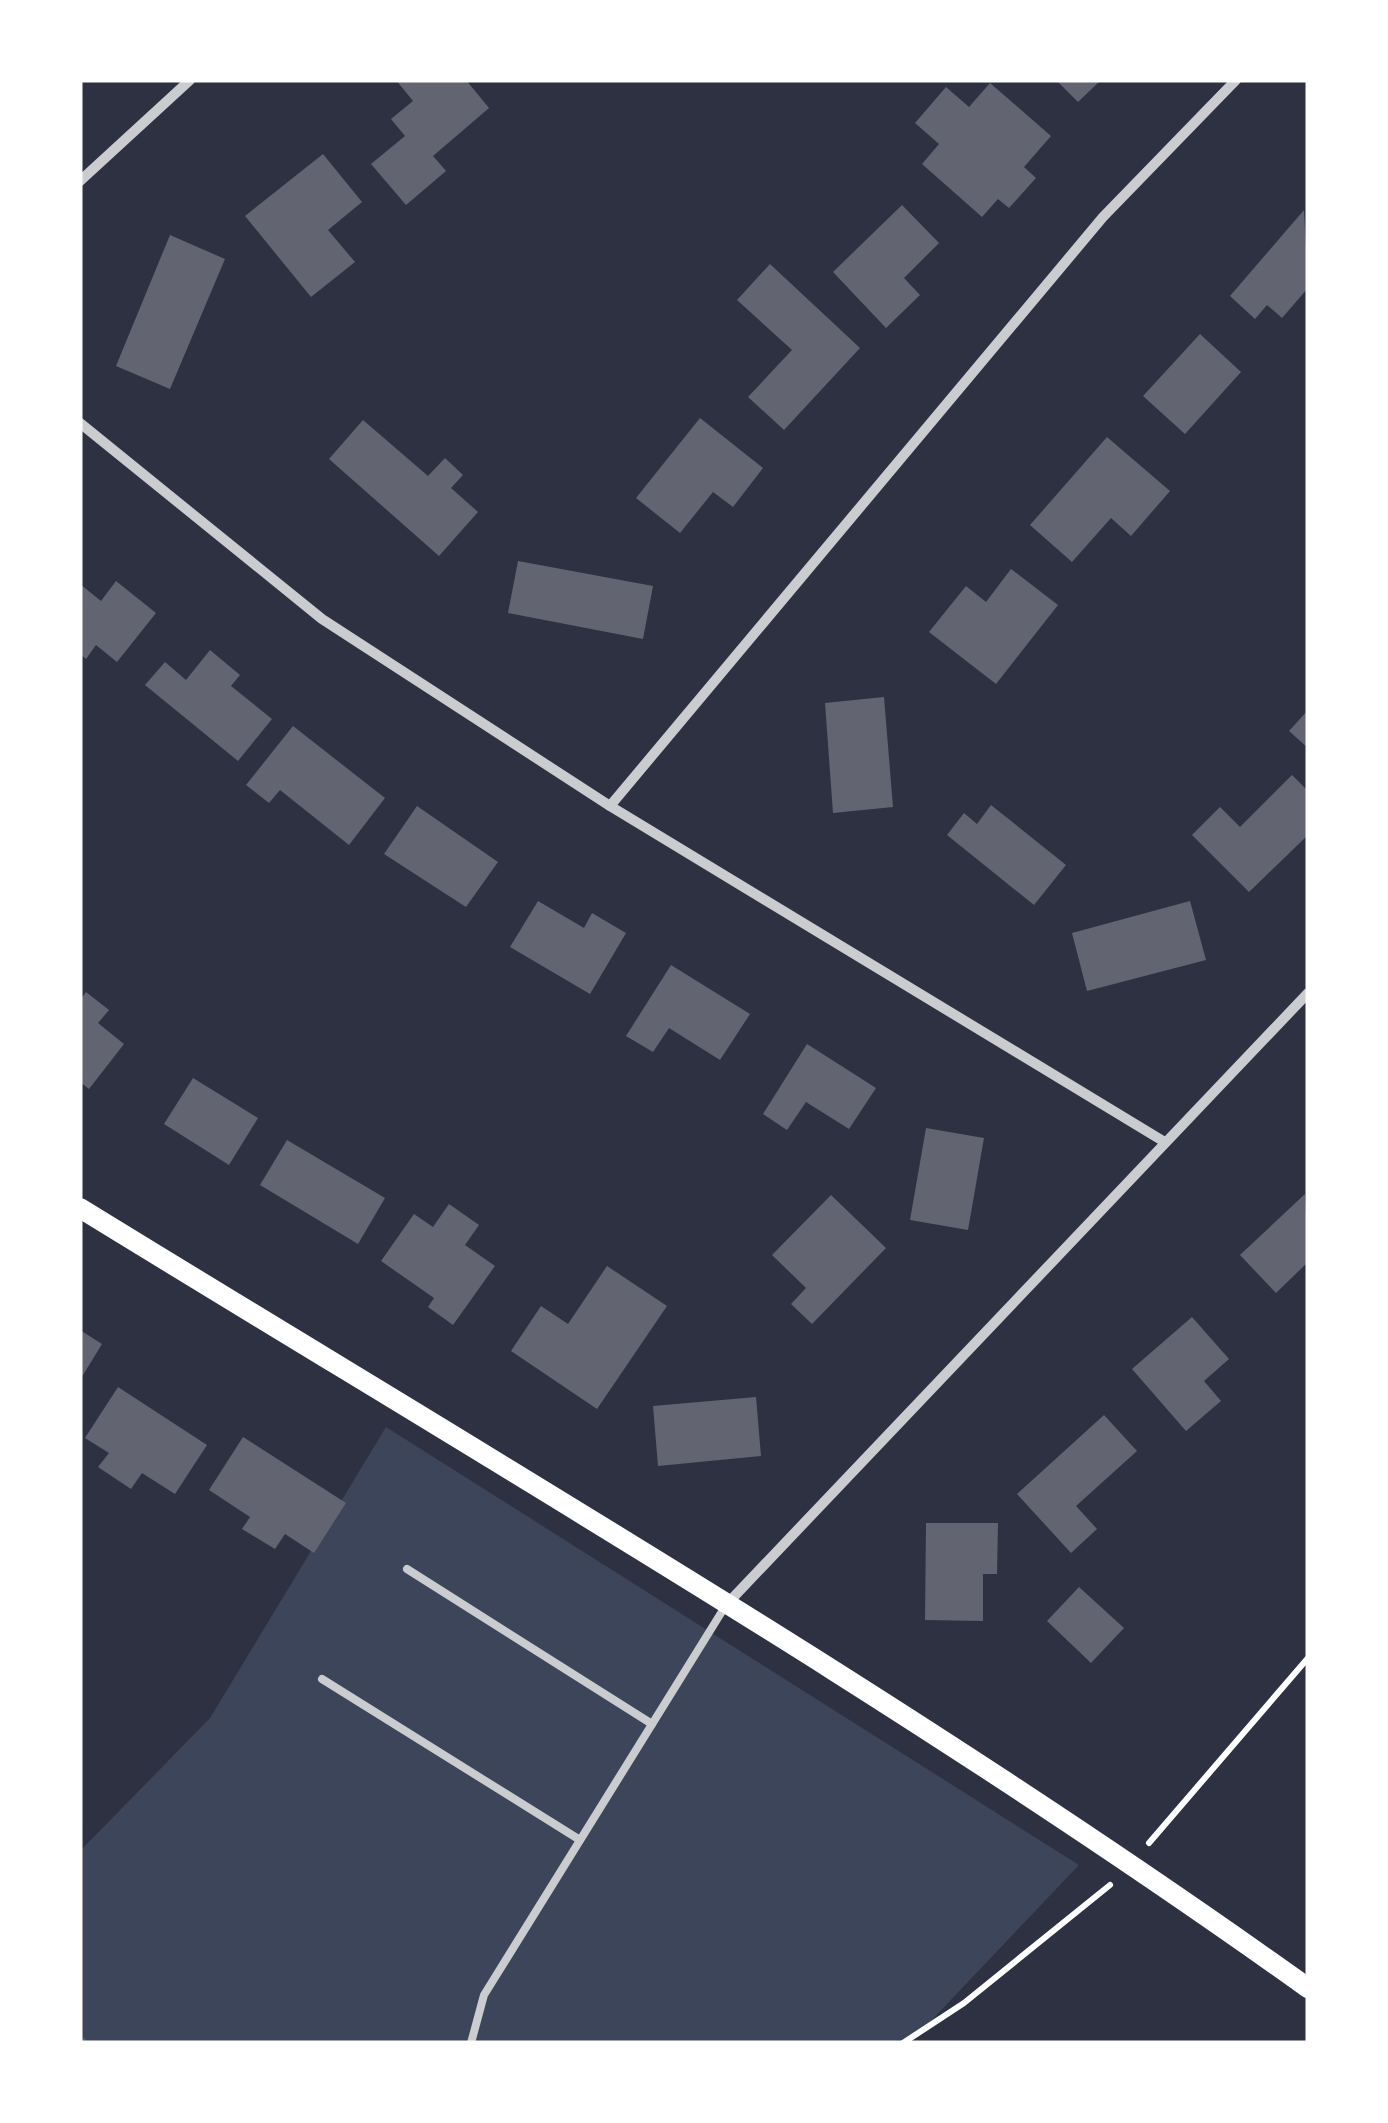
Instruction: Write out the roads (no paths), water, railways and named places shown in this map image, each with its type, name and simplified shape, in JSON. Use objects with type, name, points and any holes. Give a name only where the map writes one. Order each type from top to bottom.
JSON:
[{"type":"main road","points":[[80,1208],[726,1605],[1132,1862],[1308,1988]]},
{"type":"street","points":[[80,181],[190,80]]},
{"type":"street","points":[[610,806],[1103,218],[1236,80]]},
{"type":"street","points":[[80,422],[322,620],[610,806],[1164,1141]]},
{"type":"street","points":[[726,1605],[1308,993]]},
{"type":"lane","points":[[406,1570],[652,1724]]},
{"type":"lane","points":[[471,2043],[484,1994],[726,1605]]},
{"type":"lane","points":[[322,1679],[580,1840]]}]
